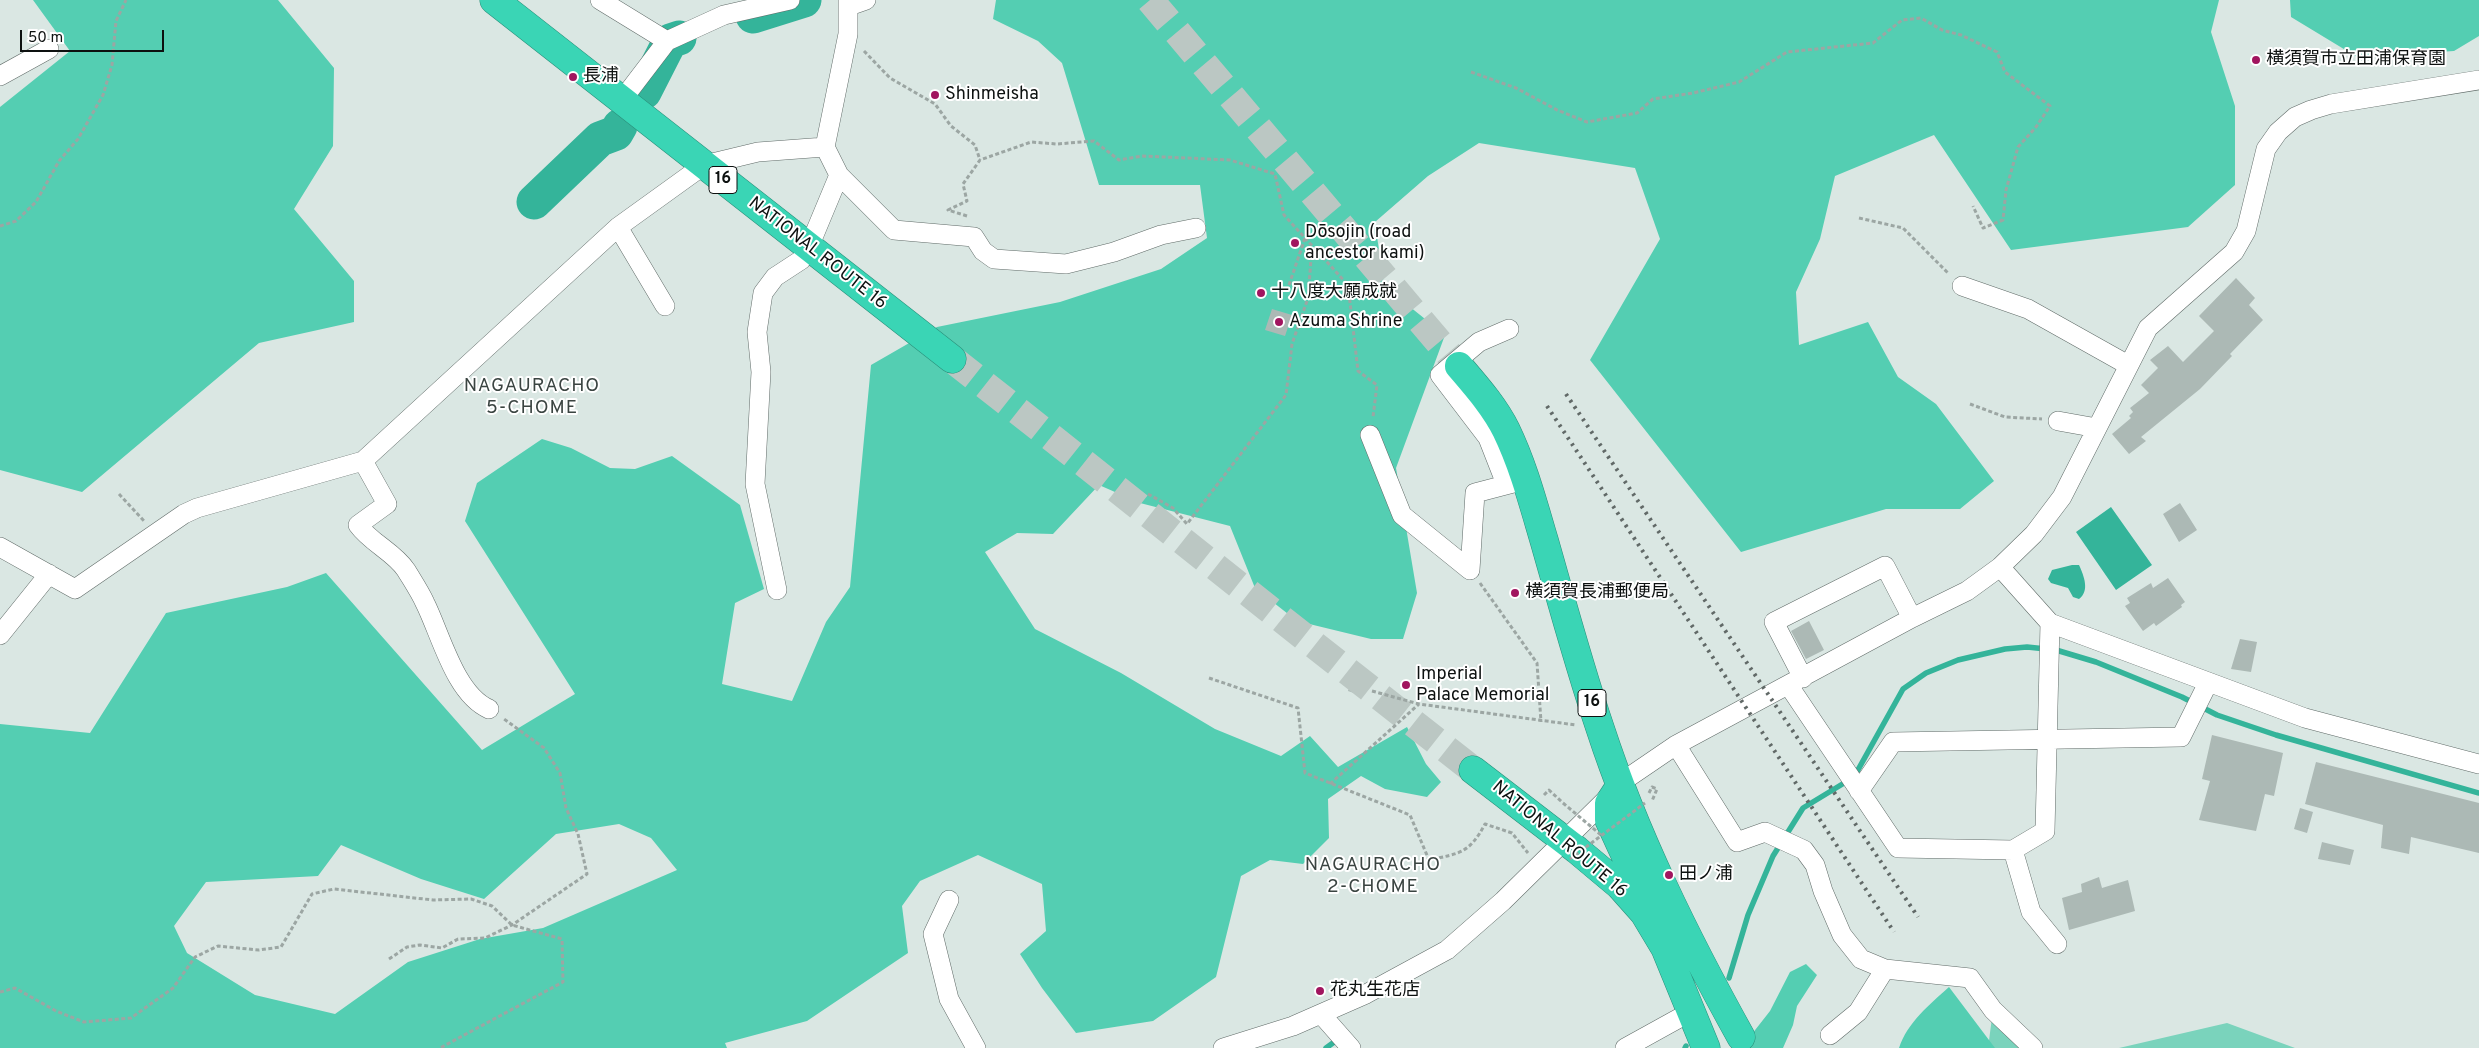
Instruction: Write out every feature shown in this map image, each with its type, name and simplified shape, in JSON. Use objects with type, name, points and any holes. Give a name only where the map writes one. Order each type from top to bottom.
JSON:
[{"type":"highway","name":"NATIONAL ROUTE 16","points":[[494,0],[952,359]]},
{"type":"highway","name":"16","points":[[1459,366],[1485,397],[1505,429],[1516,482],[1620,786],[1678,916],[1708,978],[1741,1037]]},
{"type":"highway","name":"NATIONAL ROUTE 16","points":[[1473,770],[1567,849],[1620,886],[1644,913],[1665,948],[1706,1048]]},
{"type":"highway","points":[[1620,786],[1609,803],[1608,820],[1658,927],[1665,948]]},
{"type":"street","points":[[600,0],[667,40]]},
{"type":"street","points":[[622,100],[667,40],[724,15],[790,0]]},
{"type":"street","points":[[854,2],[825,147],[839,175],[894,230],[974,237],[983,251],[994,259],[1066,264],[1114,252],[1161,235],[1196,228]]},
{"type":"street","points":[[0,76],[49,49]]},
{"type":"street","points":[[1223,1048],[1293,1026],[1321,1014],[1366,994],[1447,950],[1503,901],[1538,865],[1567,849],[1620,786],[1644,765],[1676,744],[1796,682],[1912,618],[1967,591],[2000,567],[2034,534],[2062,497],[2148,328],[2234,252],[2246,231],[2266,149],[2278,132],[2295,117],[2331,104],[2479,80]]},
{"type":"street","points":[[0,547],[75,589],[197,508],[363,461],[618,227],[704,165],[758,152],[825,147]]},
{"type":"street","points":[[777,590],[755,484],[761,372],[757,332],[763,294],[774,277],[801,260],[809,247],[839,175]]},
{"type":"street","points":[[618,227],[664,306]]},
{"type":"street","points":[[1962,286],[2028,308],[2128,365]]},
{"type":"street","points":[[1470,570],[1475,493],[1516,482],[1488,438],[1440,375],[1480,342],[1508,329]]},
{"type":"street","points":[[2058,421],[2097,428]]},
{"type":"street","points":[[1370,435],[1402,515],[1470,570]]},
{"type":"street","points":[[363,461],[387,504],[358,525],[364,534],[404,567],[425,601],[466,692],[478,704],[489,709]]},
{"type":"street","points":[[1912,618],[1885,566],[1774,622],[1796,682],[1859,791],[1898,848],[2012,850],[2046,831],[2050,623]]},
{"type":"street","points":[[2000,567],[2050,623],[2305,718],[2479,764]]},
{"type":"street","points":[[0,635],[49,574]]},
{"type":"street","points":[[1859,791],[1893,742],[2181,738],[2208,683]]},
{"type":"street","points":[[1676,744],[1737,842],[1765,832],[1804,850],[1815,865],[1823,891],[1842,935],[1861,959],[1884,969],[1970,978],[1993,1010],[2033,1048]]},
{"type":"street","points":[[2012,850],[2031,912],[2057,944]]},
{"type":"street","points":[[949,900],[933,934],[949,999],[976,1048]]},
{"type":"street","points":[[1830,1035],[1858,1012],[1884,969]]},
{"type":"street","points":[[1625,1048],[1692,1011]]},
{"type":"street","points":[[1321,1014],[1351,1048]]},
{"type":"path","points":[[0,226],[16,221],[36,202],[59,161],[78,138],[103,95],[112,66],[116,20],[126,0]]},
{"type":"path","points":[[1471,72],[1516,88],[1557,110],[1588,122],[1637,113],[1653,99],[1693,94],[1739,82],[1786,52],[1873,43],[1902,20],[1921,18],[1942,30],[1961,35],[1996,52],[2005,72],[2050,106],[2036,127],[2018,147],[2006,190],[2003,220],[1983,228],[1973,206]]},
{"type":"path","points":[[848,34],[890,78],[935,104],[951,126],[975,145],[980,160]]},
{"type":"path","points":[[974,237],[980,221],[948,210],[967,201],[963,184],[980,160],[1032,142],[1058,144],[1094,141],[1119,160],[1142,156],[1230,160],[1275,174],[1284,215],[1348,284],[1358,371],[1377,386],[1370,435]]},
{"type":"path","points":[[1860,218],[1903,228],[1962,286]]},
{"type":"path","points":[[1289,285],[1306,238]]},
{"type":"path","points":[[1148,494],[1173,508],[1187,524],[1286,395],[1292,344],[1308,298],[1312,246]]},
{"type":"path","points":[[1970,404],[2005,416],[2058,421]]},
{"type":"path","points":[[119,494],[156,534]]},
{"type":"path","points":[[1470,570],[1537,663],[1542,722]]},
{"type":"path","points":[[1209,678],[1298,708],[1304,773],[1410,815],[1429,860],[1463,852],[1478,838],[1485,824],[1512,833],[1538,865]]},
{"type":"path","points":[[1372,691],[1419,704],[1542,722],[1599,728]]},
{"type":"path","points":[[1330,784],[1419,704]]},
{"type":"path","points":[[389,959],[407,947],[420,945],[442,948],[458,939],[485,938],[512,925],[587,874],[578,834],[566,808],[560,773],[544,748],[522,730],[489,709]]},
{"type":"path","points":[[1550,800],[1544,795],[1548,790],[1601,835]]},
{"type":"path","points":[[1567,849],[1601,835],[1645,803]]},
{"type":"path","points":[[0,992],[14,988],[56,1011],[84,1022],[130,1018],[174,988],[195,956],[218,946],[260,950],[281,947],[312,894],[334,889],[433,900],[471,899],[492,906],[512,925],[562,939],[563,982],[440,1048]]},
{"type":"shaded area","points":[[33,0],[278,0],[334,68],[333,146],[294,209],[354,281],[354,322],[259,343],[82,492],[0,470],[0,107],[70,51]]},
{"type":"shaded area","points":[[996,0],[2219,0],[2211,32],[2235,106],[2235,185],[2188,227],[2011,250],[1934,135],[1835,176],[1820,239],[1796,292],[1799,345],[1868,322],[1898,377],[1936,404],[1994,481],[1960,509],[1886,509],[1741,552],[1590,360],[1660,239],[1635,168],[1479,143],[1428,176],[1375,222],[1384,286],[1445,335],[1396,468],[1417,593],[1403,639],[1371,639],[1297,621],[1255,588],[1230,526],[1140,503],[1099,485],[1053,534],[1017,533],[985,552],[1035,629],[1121,673],[1215,729],[1281,756],[1310,736],[1338,767],[1407,727],[1426,764],[1441,782],[1427,797],[1385,789],[1361,776],[1328,799],[1329,838],[1303,864],[1270,860],[1241,876],[1216,977],[1153,1021],[1076,1033],[1042,988],[1020,954],[1046,931],[1042,884],[978,855],[920,881],[902,906],[908,953],[807,1021],[725,1043],[727,1048],[0,1048],[0,724],[90,733],[166,613],[287,587],[326,573],[482,750],[575,694],[465,521],[477,483],[542,439],[571,448],[610,468],[635,469],[672,456],[740,505],[764,589],[735,603],[722,684],[792,701],[826,622],[850,587],[871,365],[937,327],[1060,302],[1161,269],[1207,238],[1200,185],[1099,185],[1062,63],[1038,41],[993,19]],"holes":[[[619,824],[651,838],[677,870],[543,928],[480,939],[408,962],[335,1014],[255,995],[187,953],[174,926],[206,882],[318,876],[341,845],[421,879],[484,899],[556,834]]]},
{"type":"shaded area","points":[[2290,0],[2479,0],[2479,36],[2454,51],[2357,57],[2291,17]]},
{"type":"shaded area","points":[[2111,507],[2152,565],[2116,590],[2076,532]]},
{"type":"shaded area","points":[[2079,565],[2084,578],[2085,588],[2079,599],[2073,597],[2068,588],[2051,583],[2048,579],[2052,570]]},
{"type":"shaded area","points":[[1806,964],[1817,975],[1797,1006],[1793,1025],[1783,1048],[1741,1048],[1770,1011],[1790,972]]},
{"type":"shaded area","points":[[1949,987],[1995,1048],[1899,1048],[1913,1022]]},
{"type":"shaded area","points":[[1993,1010],[2033,1048],[1988,1048]]},
{"type":"shaded area","points":[[2227,1023],[2295,1048],[2119,1048]]},
{"type":"building","points":[[2236,278],[2255,298],[2249,305],[2263,320],[2200,389],[2141,437],[2146,441],[2129,454],[2112,434],[2131,418],[2129,416],[2133,412],[2130,408],[2149,393],[2141,385],[2158,368],[2150,360],[2168,346],[2183,362],[2214,331],[2199,316]]},
{"type":"building","name":"Azuma Shrine","points":[[1272,309],[1292,315],[1285,336],[1265,330]]},
{"type":"building","points":[[2180,503],[2197,530],[2179,542],[2163,514]]},
{"type":"building","points":[[2168,578],[2185,602],[2181,605],[2182,607],[2156,626],[2154,623],[2143,631],[2125,606],[2130,603],[2127,598],[2151,583],[2153,588]]},
{"type":"building","points":[[1809,621],[1824,650],[1806,659],[1791,631]]},
{"type":"building","points":[[2240,639],[2257,642],[2251,672],[2231,669]]},
{"type":"building","points":[[1354,673],[1369,679],[1363,696],[1348,691]]},
{"type":"building","points":[[2212,735],[2283,753],[2274,796],[2265,794],[2256,831],[2199,820],[2210,781],[2202,779]]},
{"type":"building","points":[[2316,762],[2479,803],[2479,853],[2411,837],[2409,854],[2381,848],[2383,825],[2305,804]]},
{"type":"building","points":[[2300,808],[2313,812],[2307,833],[2294,829]]},
{"type":"building","points":[[2322,842],[2354,850],[2350,865],[2318,859]]},
{"type":"building","points":[[2099,877],[2102,888],[2128,880],[2135,911],[2069,930],[2062,898],[2082,892],[2081,884]]},
{"type":"waterway","points":[[753,16],[804,0]]},
{"type":"waterway","points":[[644,92],[670,41],[679,38]]},
{"type":"waterway","points":[[534,202],[600,139],[616,133],[620,126]]},
{"type":"waterway","points":[[1729,978],[1748,915],[1773,856],[1803,808],[1854,777],[1903,689],[1926,673],[1958,660],[2005,649],[2027,647],[2056,650],[2096,662],[2182,697],[2217,715],[2276,735],[2479,793]]},
{"type":"waterway","points":[[1326,1048],[1337,1040],[1338,1042]]},
{"type":"tunnel","points":[[1150,0],[1459,366]]},
{"type":"tunnel","points":[[952,359],[1473,770]]},
{"type":"railway","points":[[1566,394],[1918,917]]},
{"type":"railway","points":[[1547,406],[1894,932]]},
{"type":"place","name":"横須賀市立田浦保育園","points":[[2256,60]]},
{"type":"place","name":"長浦","points":[[573,77]]},
{"type":"place","name":"Shinmeisha","points":[[935,95]]},
{"type":"place","name":"Dōsojin (road ancestor kami)","points":[[1295,243]]},
{"type":"place","name":"十八度大願成就","points":[[1261,293]]},
{"type":"place","name":"Azuma Shrine","points":[[1279,322]]},
{"type":"place","name":"横須賀長浦郵便局","points":[[1515,593]]},
{"type":"place","name":"Imperial Palace Memorial","points":[[1406,685]]},
{"type":"place","name":"田ノ浦","points":[[1669,875]]},
{"type":"place","name":"花丸生花店","points":[[1320,991]]},
{"type":"district","name":"NAGAURACHO 5-CHOME","points":[[532,398]]},
{"type":"district","name":"NAGAURACHO 2-CHOME","points":[[1373,877]]}]
